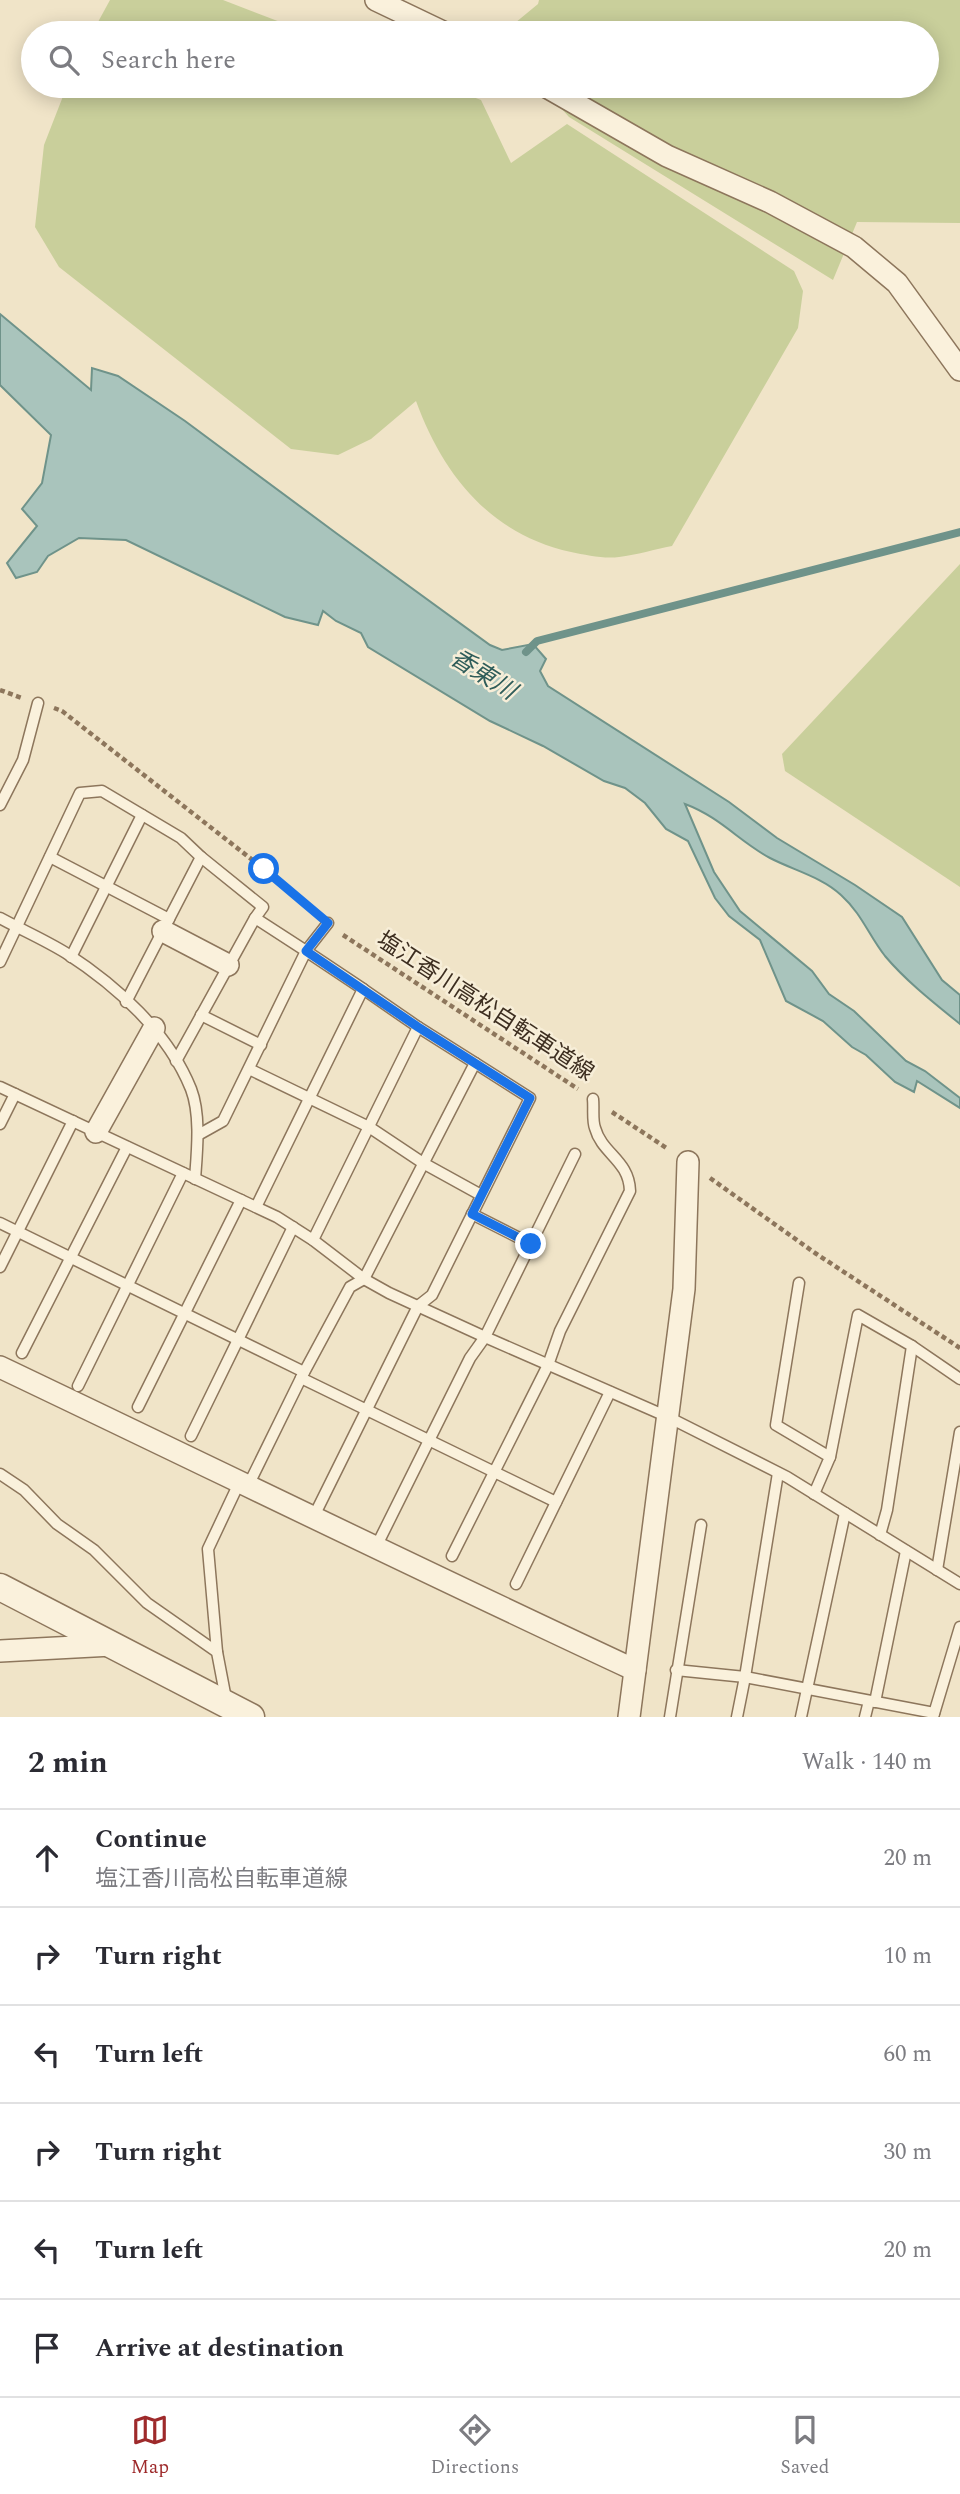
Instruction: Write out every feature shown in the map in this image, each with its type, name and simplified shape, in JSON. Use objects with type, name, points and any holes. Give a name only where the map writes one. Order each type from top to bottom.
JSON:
[{"type":"street","points":[[376,0],[420,21]]},
{"type":"street","points":[[566,98],[667,156],[770,202],[854,247],[897,283],[960,370]]},
{"type":"street","points":[[166,925],[228,965]]},
{"type":"street","points":[[96,1132],[154,1028]]},
{"type":"street","points":[[629,1717],[684,1289],[688,1162]]},
{"type":"street","points":[[0,1367],[375,1549],[635,1670]]},
{"type":"street","points":[[0,1587],[251,1717]]},
{"type":"street","points":[[0,1651],[112,1645]]},
{"type":"lane","points":[[0,805],[23,760],[38,703]]},
{"type":"lane","points":[[0,962],[80,793],[102,791],[181,838],[263,907],[176,1061]]},
{"type":"lane","points":[[71,957],[142,814]]},
{"type":"lane","points":[[50,857],[106,886],[166,925]]},
{"type":"lane","points":[[126,1002],[201,857]]},
{"type":"lane","points":[[0,918],[71,957],[105,980],[164,1039],[192,1090],[198,1135],[195,1179]]},
{"type":"lane","points":[[255,918],[530,1098],[432,1294],[418,1306],[313,1518]]},
{"type":"lane","points":[[198,1135],[223,1121],[306,951],[328,923]]},
{"type":"lane","points":[[256,1208],[363,989]]},
{"type":"lane","points":[[201,1015],[261,1045]]},
{"type":"lane","points":[[313,1240],[418,1027]]},
{"type":"lane","points":[[227,1704],[217,1652],[208,1549],[350,1287],[364,1279],[475,1063]]},
{"type":"lane","points":[[249,1069],[369,1127],[423,1163],[481,1195]]},
{"type":"lane","points":[[0,1087],[293,1227],[364,1279],[418,1306],[668,1417],[778,1473],[960,1584]]},
{"type":"lane","points":[[0,1124],[15,1094]]},
{"type":"lane","points":[[452,1556],[548,1365],[560,1331],[630,1191],[629,1178],[619,1160],[604,1146],[594,1128],[593,1099]]},
{"type":"lane","points":[[0,1268],[72,1121]]},
{"type":"lane","points":[[22,1353],[127,1147]]},
{"type":"lane","points":[[375,1549],[470,1358],[485,1337],[575,1154]]},
{"type":"lane","points":[[78,1386],[183,1173]]},
{"type":"lane","points":[[138,1407],[241,1200]]},
{"type":"lane","points":[[472,1214],[531,1244]]},
{"type":"lane","points":[[0,1223],[237,1339],[365,1410],[556,1502]]},
{"type":"lane","points":[[191,1436],[293,1227]]},
{"type":"lane","points":[[799,1283],[776,1425],[830,1457]]},
{"type":"lane","points":[[814,1494],[830,1457],[858,1315],[912,1346],[960,1380]]},
{"type":"lane","points":[[880,1535],[887,1510],[912,1346]]},
{"type":"lane","points":[[516,1584],[610,1392]]},
{"type":"lane","points":[[937,1570],[960,1432]]},
{"type":"lane","points":[[737,1717],[778,1473]]},
{"type":"lane","points":[[0,1474],[24,1490],[57,1524],[93,1550],[147,1603],[217,1652]]},
{"type":"lane","points":[[801,1717],[845,1513]]},
{"type":"lane","points":[[670,1717],[701,1525]]},
{"type":"lane","points":[[865,1717],[872,1701],[906,1551]]},
{"type":"lane","points":[[676,1670],[745,1678],[933,1715],[960,1627]]},
{"type":"path","name":"塩江香川高松自転車道線","points":[[0,690],[62,711],[254,861],[342,934],[688,1162],[815,1253],[960,1348]]},
{"type":"green space","points":[[110,0],[223,0],[278,21],[99,21]]},
{"type":"green space","points":[[539,0],[960,0],[960,223],[857,222],[833,280],[569,117],[552,98],[939,98],[939,21],[517,21],[538,4]]},
{"type":"green space","points":[[62,98],[476,98],[481,100],[511,163],[567,124],[794,271],[803,291],[798,328],[672,546],[626,556],[607,557],[571,552],[516,531],[493,516],[473,498],[440,453],[416,401],[371,439],[338,455],[291,449],[59,267],[35,227],[44,145]]},
{"type":"green space","points":[[960,564],[960,887],[785,771],[782,754]]},
{"type":"water","name":"香東川","points":[[0,314],[91,390],[92,368],[118,376],[185,421],[490,645],[502,650],[533,644],[546,659],[540,671],[548,686],[729,802],[777,838],[902,917],[942,980],[960,995],[960,1024],[893,965],[841,895],[816,879],[770,858],[709,816],[685,804],[714,872],[740,911],[812,971],[829,994],[854,1011],[906,1061],[925,1071],[960,1098],[960,1108],[917,1081],[914,1092],[895,1082],[823,1021],[786,1001],[760,940],[729,916],[715,898],[688,841],[666,829],[645,803],[625,788],[604,781],[543,746],[490,721],[368,647],[361,633],[336,621],[323,611],[318,625],[285,617],[126,540],[79,538],[48,556],[37,572],[16,578],[7,563],[37,526],[22,509],[42,483],[51,435],[0,385]]},
{"type":"waterway","points":[[526,652],[537,641],[960,532]]},
{"type":"route","points":[[264,869],[328,923],[306,951],[530,1098],[472,1214],[531,1244]]}]
